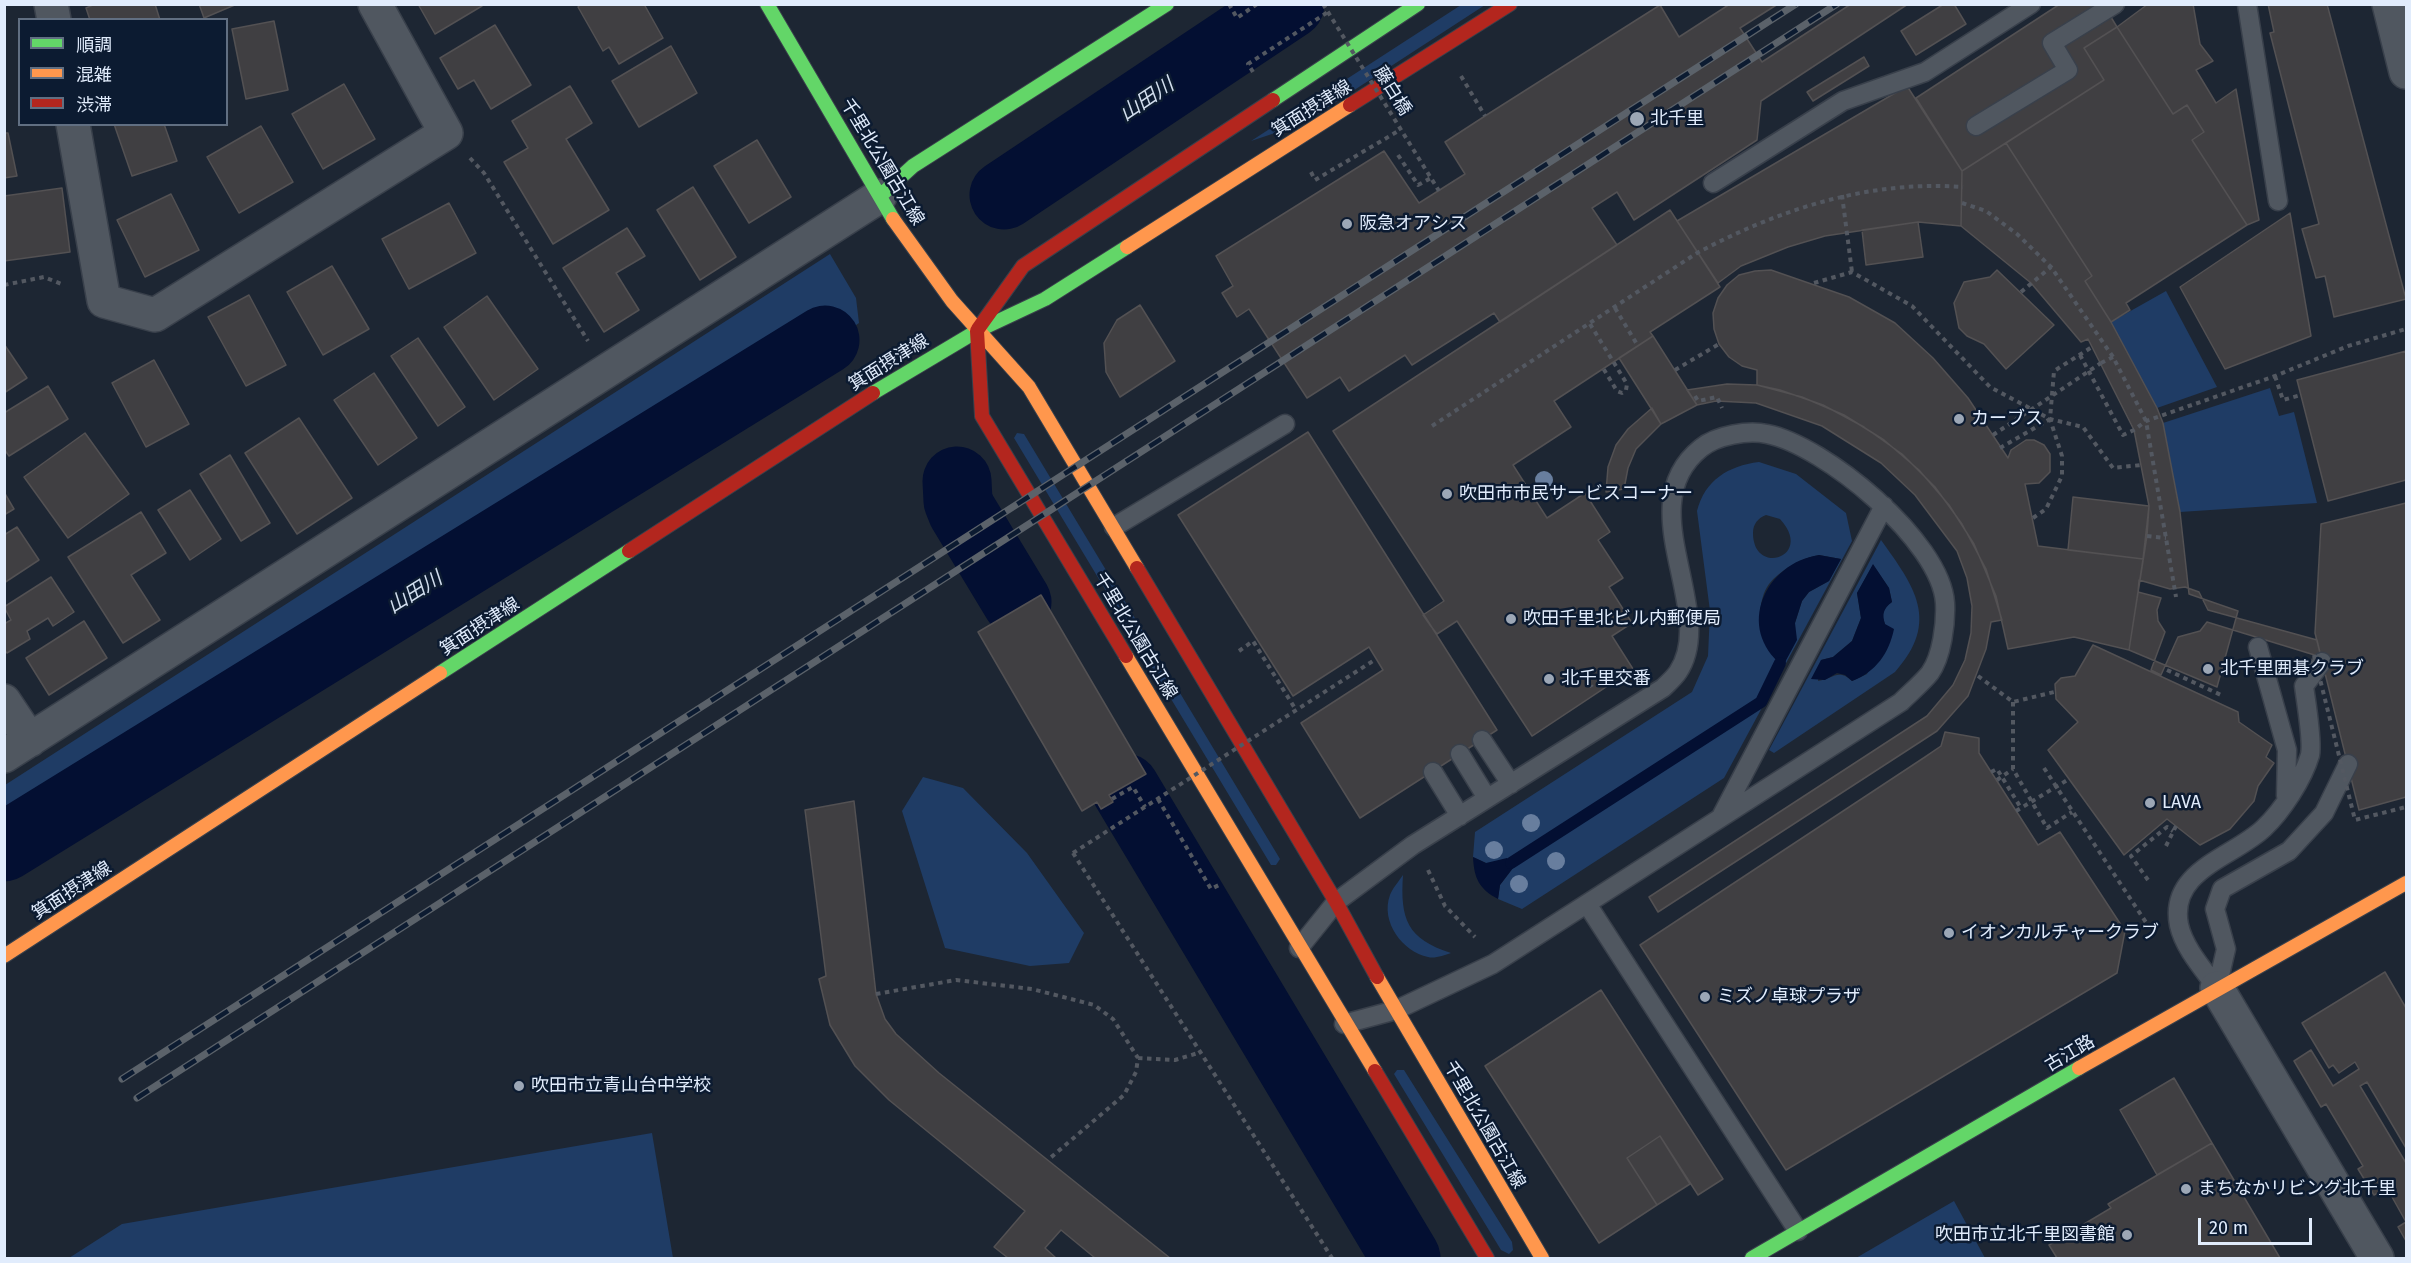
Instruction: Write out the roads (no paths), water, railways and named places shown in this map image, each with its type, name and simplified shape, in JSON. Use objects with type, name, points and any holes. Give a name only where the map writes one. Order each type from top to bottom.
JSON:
[{"type":"street","points":[[73,126],[104,300],[155,315],[446,133],[375,4]]},
{"type":"street","name":"千里北公園古江線","points":[[767,4],[880,196],[928,270],[977,331],[1029,387],[1336,902],[1395,1010],[1542,1258]]},
{"type":"street","points":[[4,701],[17,748],[880,196],[913,166],[1167,4]]},
{"type":"street","name":"箕面摂津線","points":[[977,331],[1023,266],[1418,4]]},
{"type":"street","name":"箕面摂津線","points":[[4,956],[911,368],[977,331],[1045,299],[1510,4]]},
{"type":"street","points":[[2389,4],[2406,72]]},
{"type":"street","name":"千里北公園古江線","points":[[977,331],[982,416],[1344,1024]]},
{"type":"street","name":"古江路","points":[[1752,1258],[2217,988],[2406,883]]},
{"type":"street","points":[[2217,988],[2377,1258]]},
{"type":"street","points":[[1344,1024],[1487,1258]]},
{"type":"lane","points":[[1713,183],[1843,101],[1925,72],[2031,4]]},
{"type":"lane","points":[[1976,126],[2068,70],[2052,43],[2115,4]]},
{"type":"lane","points":[[2247,4],[2278,201]]},
{"type":"lane","points":[[1114,527],[1284,424]]},
{"type":"lane","points":[[1299,948],[1336,902],[1413,845],[1663,688],[1679,671],[1688,647],[1688,620],[1671,513],[1673,487],[1685,464],[1703,446],[1732,435],[1766,433],[1794,443],[1836,466],[1884,506],[1917,541],[1933,569],[1945,601],[1943,638],[1931,672],[1901,702],[1493,964],[1395,1010],[1344,1024]]},
{"type":"lane","points":[[1721,818],[1884,506]]},
{"type":"lane","points":[[2258,647],[2287,750],[2285,804]]},
{"type":"lane","points":[[2217,988],[2190,950],[2179,925],[2181,898],[2197,872],[2262,830],[2285,804],[2310,754],[2304,686],[2318,658]]},
{"type":"lane","points":[[1482,740],[1510,784]]},
{"type":"lane","points":[[1460,754],[1487,798]]},
{"type":"lane","points":[[2217,988],[2226,949],[2215,909],[2222,890],[2289,851],[2324,813],[2348,764]]},
{"type":"lane","points":[[1432,772],[1460,816]]},
{"type":"lane","points":[[1587,903],[1798,1231]]},
{"type":"waterway","name":"山田川","points":[[1004,195],[1290,4]]},
{"type":"waterway","name":"山田川","points":[[4,847],[825,340]]},
{"type":"waterway","points":[[957,481],[958,501],[962,511],[1017,602]]},
{"type":"waterway","points":[[1511,863],[1761,702],[1780,663]]},
{"type":"waterway","points":[[1125,788],[1406,1258]]},
{"type":"railway","points":[[122,1079],[1796,4]]},
{"type":"railway","points":[[137,1098],[1837,4]]},
{"type":"place","name":"北千里","points":[[1637,119]]},
{"type":"place","name":"阪急オアシス","points":[[1347,224]]},
{"type":"place","name":"カーブス","points":[[1959,419]]},
{"type":"place","name":"吹田市市民サービスコーナー","points":[[1447,494]]},
{"type":"place","name":"吹田千里北ビル内郵便局","points":[[1511,619]]},
{"type":"place","name":"北千里囲碁クラブ","points":[[2208,669]]},
{"type":"place","name":"北千里交番","points":[[1549,679]]},
{"type":"place","name":"LAVA","points":[[2150,803]]},
{"type":"place","name":"イオンカルチャークラブ","points":[[1949,933]]},
{"type":"place","name":"ミズノ卓球プラザ","points":[[1705,997]]},
{"type":"place","name":"吹田市立青山台中学校","points":[[519,1086]]},
{"type":"place","name":"まちなかリビング北千里","points":[[2186,1189]]},
{"type":"place","name":"吹田市立北千里図書館","points":[[2127,1235]]}]
